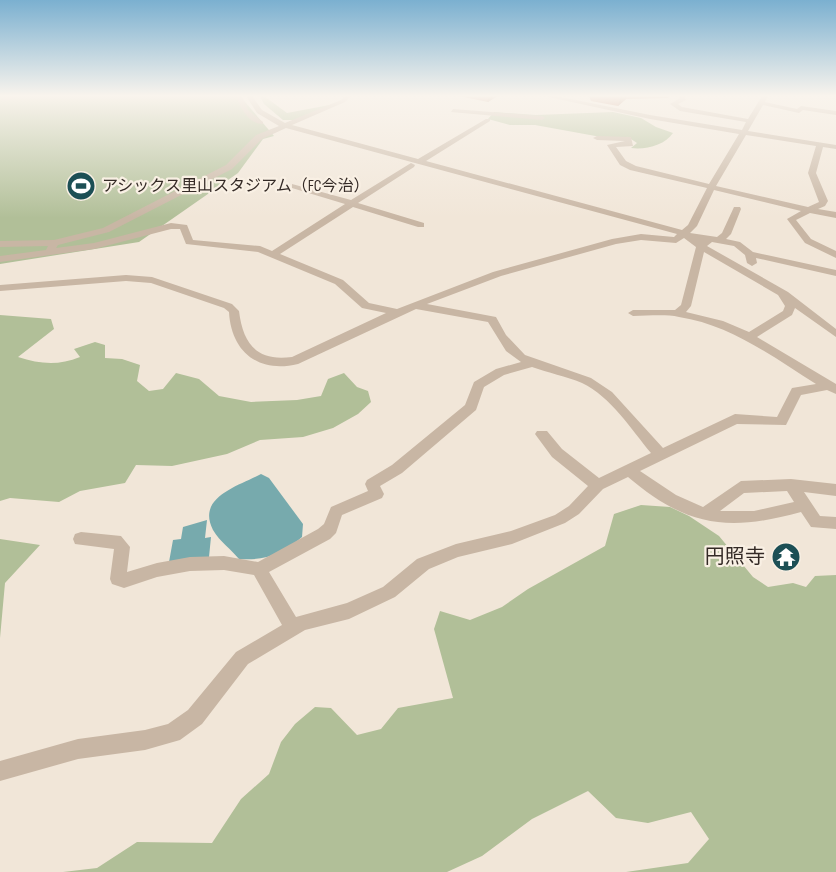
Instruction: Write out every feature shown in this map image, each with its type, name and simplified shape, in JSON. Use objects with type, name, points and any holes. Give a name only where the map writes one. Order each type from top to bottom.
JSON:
[{"type":"street","points":[[0,244],[54,243],[81,238],[121,223],[229,167],[240,159],[260,137]]},
{"type":"street","points":[[302,137],[618,220],[684,233]]},
{"type":"street","points":[[327,137],[710,242],[737,244],[750,254],[836,273]]},
{"type":"street","points":[[421,161],[461,137]]},
{"type":"street","points":[[0,288],[126,278],[152,280],[228,306],[234,311],[236,331],[248,350],[279,363],[294,361],[398,312],[497,274],[615,241],[641,237],[676,240],[692,226],[712,185],[742,137]]},
{"type":"street","points":[[778,137],[836,147]]},
{"type":"street","points":[[597,138],[628,139],[630,144],[611,145],[623,163],[633,168],[712,185],[805,210],[836,215]]},
{"type":"street","points":[[820,144],[812,173],[824,201],[791,219],[808,241],[836,255]]},
{"type":"street","points":[[274,254],[411,165]]},
{"type":"street","points":[[295,186],[421,225]]},
{"type":"street","points":[[678,313],[686,306],[710,242],[726,234],[738,209]]},
{"type":"street","points":[[0,259],[94,246],[171,226],[183,227],[189,242],[241,246],[274,254],[339,282],[366,306],[398,312]]},
{"type":"street","points":[[710,242],[746,272],[783,293],[836,334]]},
{"type":"street","points":[[49,253],[54,243]]},
{"type":"street","points":[[746,272],[752,265],[750,254]]},
{"type":"street","points":[[749,337],[788,312],[790,306],[783,293]]},
{"type":"street","points":[[416,306],[492,319],[505,342],[530,364],[588,381],[623,410],[661,455]]},
{"type":"street","points":[[633,313],[678,313],[719,323],[749,337],[831,388]]},
{"type":"street","points":[[81,539],[116,541],[122,548],[118,579],[124,581],[154,569],[183,563],[230,562],[259,569],[324,534],[331,528],[336,511],[377,494],[372,484],[397,469],[471,407],[478,385],[500,372],[530,364]]},
{"type":"street","points":[[0,771],[78,749],[145,740],[173,733],[195,717],[243,658],[301,623],[349,611],[389,592],[423,564],[456,551],[512,537],[560,519],[574,510],[598,485],[735,419],[782,422],[795,391],[831,388]]},
{"type":"street","points":[[542,434],[556,453],[598,485]]},
{"type":"street","points":[[628,469],[654,493],[710,516],[753,518],[804,505]]},
{"type":"street","points":[[706,513],[741,487],[791,485],[836,490]]},
{"type":"street","points":[[791,485],[816,522],[836,523]]},
{"type":"street","points":[[259,569],[293,628]]},
{"type":"green space","points":[[0,137],[271,137],[263,139],[238,173],[139,242],[0,264]]},
{"type":"green space","points":[[601,137],[670,137],[655,146],[643,148],[631,148],[637,143],[628,137]]},
{"type":"green space","points":[[0,315],[51,319],[54,329],[18,357],[41,362],[64,362],[80,357],[74,349],[95,342],[105,345],[105,358],[122,359],[140,365],[137,381],[149,391],[163,389],[176,373],[199,379],[219,396],[251,402],[297,400],[321,396],[328,379],[344,373],[357,387],[368,391],[371,402],[358,414],[333,428],[303,437],[260,440],[227,454],[172,466],[136,465],[125,483],[80,491],[59,502],[10,498],[0,501]]},
{"type":"green space","points":[[641,505],[670,507],[689,516],[719,536],[753,577],[768,587],[793,583],[806,587],[815,576],[836,575],[836,872],[626,872],[688,863],[709,839],[691,812],[648,823],[616,818],[588,791],[532,819],[482,856],[447,872],[63,872],[97,868],[137,842],[212,843],[241,799],[269,774],[281,742],[295,724],[315,707],[331,708],[357,735],[381,729],[398,708],[453,698],[434,629],[440,611],[470,620],[502,607],[528,589],[605,546],[614,514]]},
{"type":"green space","points":[[0,539],[40,545],[5,583],[0,638]]},
{"type":"water","points":[[261,474],[269,478],[303,524],[302,537],[288,548],[273,555],[257,559],[239,559],[213,530],[209,519],[210,509],[222,494]]},
{"type":"water","points":[[207,520],[205,538],[211,537],[209,557],[169,562],[173,540],[181,539],[183,527]]},
{"type":"place","name":"アシックス里山スタジアム（FC今治）","points":[[81,186]]},
{"type":"place","name":"円照寺","points":[[786,557]]}]
